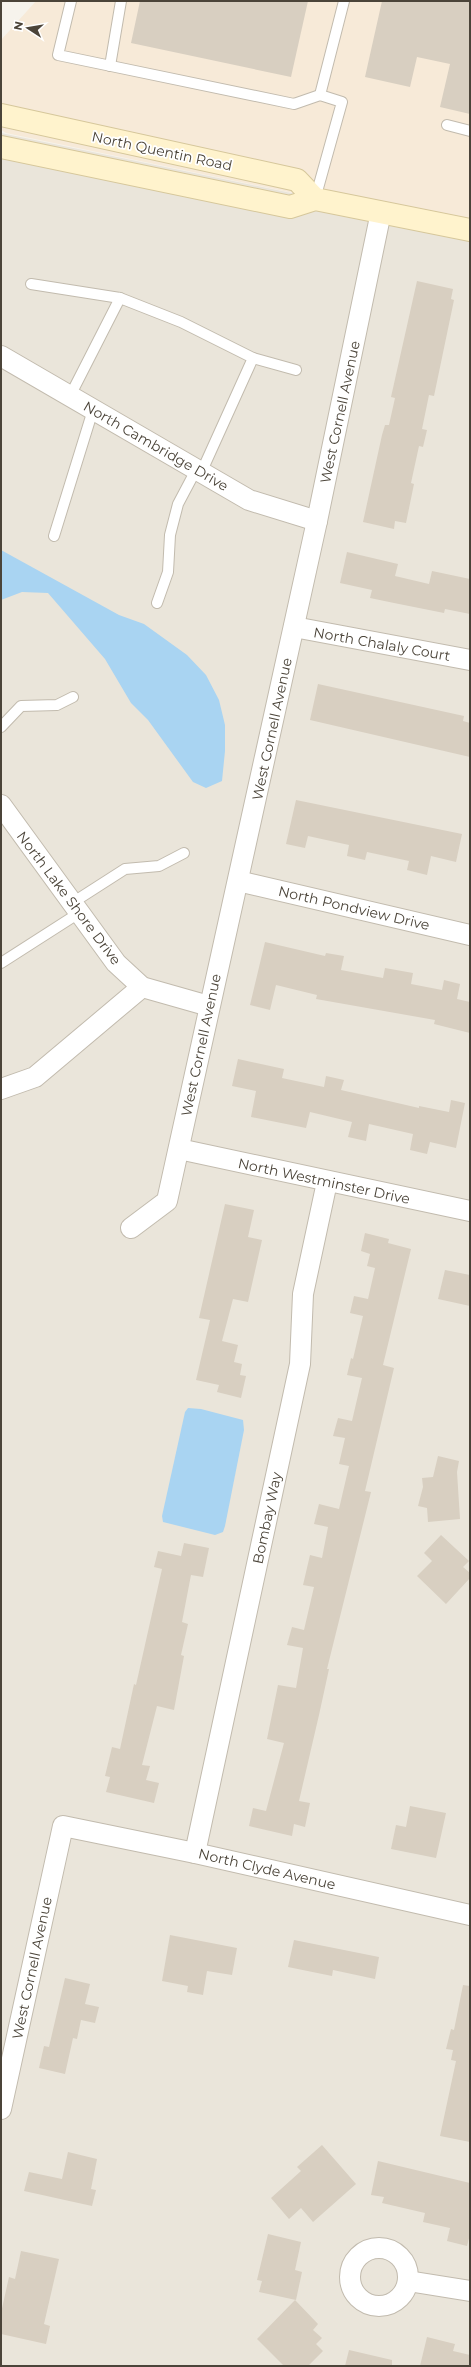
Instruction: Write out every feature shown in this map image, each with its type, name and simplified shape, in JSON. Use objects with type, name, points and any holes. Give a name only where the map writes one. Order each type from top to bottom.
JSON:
[{"type":"main road","name":"North Quentin Road","points":[[1,115],[297,180],[315,199]]},
{"type":"main road","name":"North Quentin Road","points":[[2,151],[290,207],[315,199],[470,230]]},
{"type":"street","name":"West Cornell Avenue","points":[[131,1228],[167,1201],[209,1006],[318,521],[381,212]]},
{"type":"street","name":"North Cambridge Drive","points":[[1,356],[249,500],[318,521]]},
{"type":"street","name":"North Chalaly Court","points":[[294,627],[470,660]]},
{"type":"street","name":"North Lake Shore Drive","points":[[1,805],[116,963],[142,987],[209,1006]]},
{"type":"street","name":"North Pondview Drive","points":[[238,881],[470,935]]},
{"type":"street","points":[[1,1089],[34,1077],[142,987]]},
{"type":"street","name":"North Westminster Drive","points":[[179,1149],[326,1182],[470,1211]]},
{"type":"street","name":"Bombay Way","points":[[195,1853],[300,1364],[303,1294],[326,1182]]},
{"type":"street","name":"West Cornell Avenue","points":[[1,2109],[63,1826]]},
{"type":"street","name":"North Clyde Avenue","points":[[63,1826],[195,1853],[470,1915]]},
{"type":"street","points":[[408,2281],[470,2291]]},
{"type":"lane","points":[[71,1],[58,55],[294,104],[320,95],[342,102],[315,199]]},
{"type":"lane","points":[[110,66],[121,1]]},
{"type":"lane","points":[[320,95],[344,1]]},
{"type":"lane","points":[[447,125],[470,131]]},
{"type":"lane","points":[[31,284],[120,298],[181,322],[253,358],[296,370]]},
{"type":"lane","points":[[70,396],[120,298]]},
{"type":"lane","points":[[157,603],[168,572],[170,535],[178,504],[199,471],[253,358]]},
{"type":"lane","points":[[54,536],[93,410]]},
{"type":"lane","points":[[1,727],[22,706],[57,705],[73,697]]},
{"type":"lane","points":[[1,963],[76,908],[124,869],[159,866],[184,853]]},
{"type":"shaded area","points":[[36,1],[470,1],[470,230],[6,133],[1,130],[1,40]]},
{"type":"shaded area","points":[[1,133],[470,230],[470,2366],[1,2366]]},
{"type":"water","points":[[1,550],[119,615],[144,624],[187,655],[206,675],[219,700],[225,725],[225,751],[222,781],[206,788],[193,782],[148,720],[131,703],[105,659],[48,593],[22,592],[1,600]]},
{"type":"water","points":[[188,1408],[201,1409],[243,1420],[244,1430],[225,1526],[223,1532],[215,1535],[163,1522],[162,1516],[185,1412]]},
{"type":"building","points":[[140,1],[308,1],[291,77],[131,43]]},
{"type":"building","points":[[382,1],[470,1],[470,114],[440,107],[450,64],[417,57],[410,87],[365,77]]},
{"type":"building","points":[[417,281],[453,289],[451,299],[454,300],[434,396],[429,395],[422,429],[427,430],[423,447],[419,446],[411,483],[414,484],[406,523],[395,521],[394,529],[363,522],[382,435],[385,425],[389,425],[395,398],[391,397]]},
{"type":"building","points":[[347,552],[398,564],[395,576],[429,584],[432,571],[470,579],[470,614],[445,609],[444,613],[370,598],[372,590],[340,583]]},
{"type":"building","points":[[318,684],[464,716],[463,721],[470,723],[470,757],[310,720]]},
{"type":"building","points":[[296,800],[462,834],[456,862],[431,856],[427,875],[407,870],[409,861],[367,852],[365,860],[347,856],[349,845],[308,836],[305,848],[286,844]]},
{"type":"building","points":[[265,942],[325,956],[326,953],[344,956],[341,970],[383,978],[385,968],[413,973],[411,984],[442,990],[444,980],[460,984],[457,999],[470,1002],[470,1033],[434,1024],[435,1020],[316,999],[317,995],[276,985],[270,1010],[250,1005]]},
{"type":"building","points":[[238,1059],[284,1069],[282,1078],[324,1087],[326,1076],[344,1080],[341,1090],[419,1108],[419,1106],[449,1112],[451,1100],[465,1103],[456,1148],[430,1142],[427,1154],[410,1150],[413,1134],[369,1124],[366,1141],[348,1137],[352,1122],[310,1112],[306,1128],[251,1117],[256,1091],[232,1086]]},
{"type":"building","points":[[225,1204],[254,1210],[248,1237],[262,1240],[248,1302],[233,1299],[222,1341],[238,1345],[234,1362],[242,1364],[240,1375],[246,1376],[241,1398],[217,1392],[219,1385],[196,1380],[210,1320],[199,1318]]},
{"type":"building","points":[[365,1233],[389,1239],[388,1243],[411,1249],[383,1365],[394,1368],[365,1491],[371,1492],[327,1669],[329,1669],[299,1801],[310,1803],[305,1827],[294,1824],[292,1836],[249,1826],[253,1808],[266,1811],[284,1743],[267,1739],[278,1685],[296,1688],[303,1648],[287,1645],[292,1627],[304,1630],[314,1587],[303,1585],[310,1555],[322,1558],[328,1527],[314,1524],[319,1504],[339,1509],[349,1466],[339,1464],[345,1438],[333,1436],[338,1418],[352,1421],[362,1378],[347,1375],[351,1358],[353,1359],[363,1316],[350,1313],[354,1296],[368,1299],[375,1268],[367,1266],[370,1254],[361,1251]]},
{"type":"building","points":[[445,1270],[470,1275],[470,1306],[438,1299]]},
{"type":"building","points":[[438,1456],[459,1461],[457,1472],[460,1519],[428,1522],[427,1508],[418,1506],[423,1487],[422,1478],[433,1477]]},
{"type":"building","points":[[441,1535],[469,1561],[463,1567],[470,1573],[470,1578],[446,1604],[417,1576],[432,1561],[424,1553]]},
{"type":"building","points":[[184,1543],[209,1548],[203,1577],[191,1575],[182,1622],[188,1624],[181,1655],[184,1656],[174,1710],[157,1706],[142,1765],[150,1766],[146,1780],[159,1783],[154,1803],[106,1792],[110,1777],[105,1776],[112,1747],[120,1749],[134,1684],[136,1685],[162,1569],[154,1567],[158,1551],[181,1556]]},
{"type":"building","points":[[410,1806],[446,1813],[436,1858],[391,1849],[396,1825],[406,1827]]},
{"type":"building","points":[[170,1935],[237,1948],[232,1975],[207,1971],[203,1995],[187,1992],[188,1986],[162,1981]]},
{"type":"building","points":[[294,1940],[379,1957],[375,1979],[333,1970],[332,1976],[288,1967]]},
{"type":"building","points":[[65,1978],[90,1984],[85,2004],[99,2007],[95,2023],[81,2020],[77,2039],[73,2038],[65,2074],[39,2068],[44,2046],[49,2047]]},
{"type":"building","points":[[463,1985],[470,1986],[470,2142],[440,2136],[456,2061],[451,2060],[453,2050],[446,2049],[451,2029],[454,2030]]},
{"type":"building","points":[[322,2145],[356,2184],[313,2222],[301,2208],[289,2219],[271,2198],[301,2171],[297,2167]]},
{"type":"building","points":[[68,2152],[97,2159],[91,2189],[96,2190],[92,2206],[24,2191],[29,2172],[62,2179]]},
{"type":"building","points":[[378,2161],[470,2183],[470,2234],[467,2246],[447,2241],[450,2228],[423,2222],[425,2213],[382,2203],[384,2197],[371,2195]]},
{"type":"building","points":[[268,2234],[301,2242],[295,2270],[302,2272],[296,2300],[259,2292],[262,2281],[257,2280]]},
{"type":"building","points":[[21,2251],[59,2259],[44,2324],[50,2326],[46,2344],[1,2334],[1,2313],[9,2277],[15,2279]]},
{"type":"building","points":[[295,2300],[318,2324],[313,2330],[322,2338],[316,2344],[323,2351],[308,2366],[284,2366],[257,2339]]},
{"type":"building","points":[[427,2337],[455,2344],[453,2351],[470,2355],[470,2366],[420,2366]]},
{"type":"building","points":[[349,2350],[392,2360],[392,2366],[345,2366]]}]
